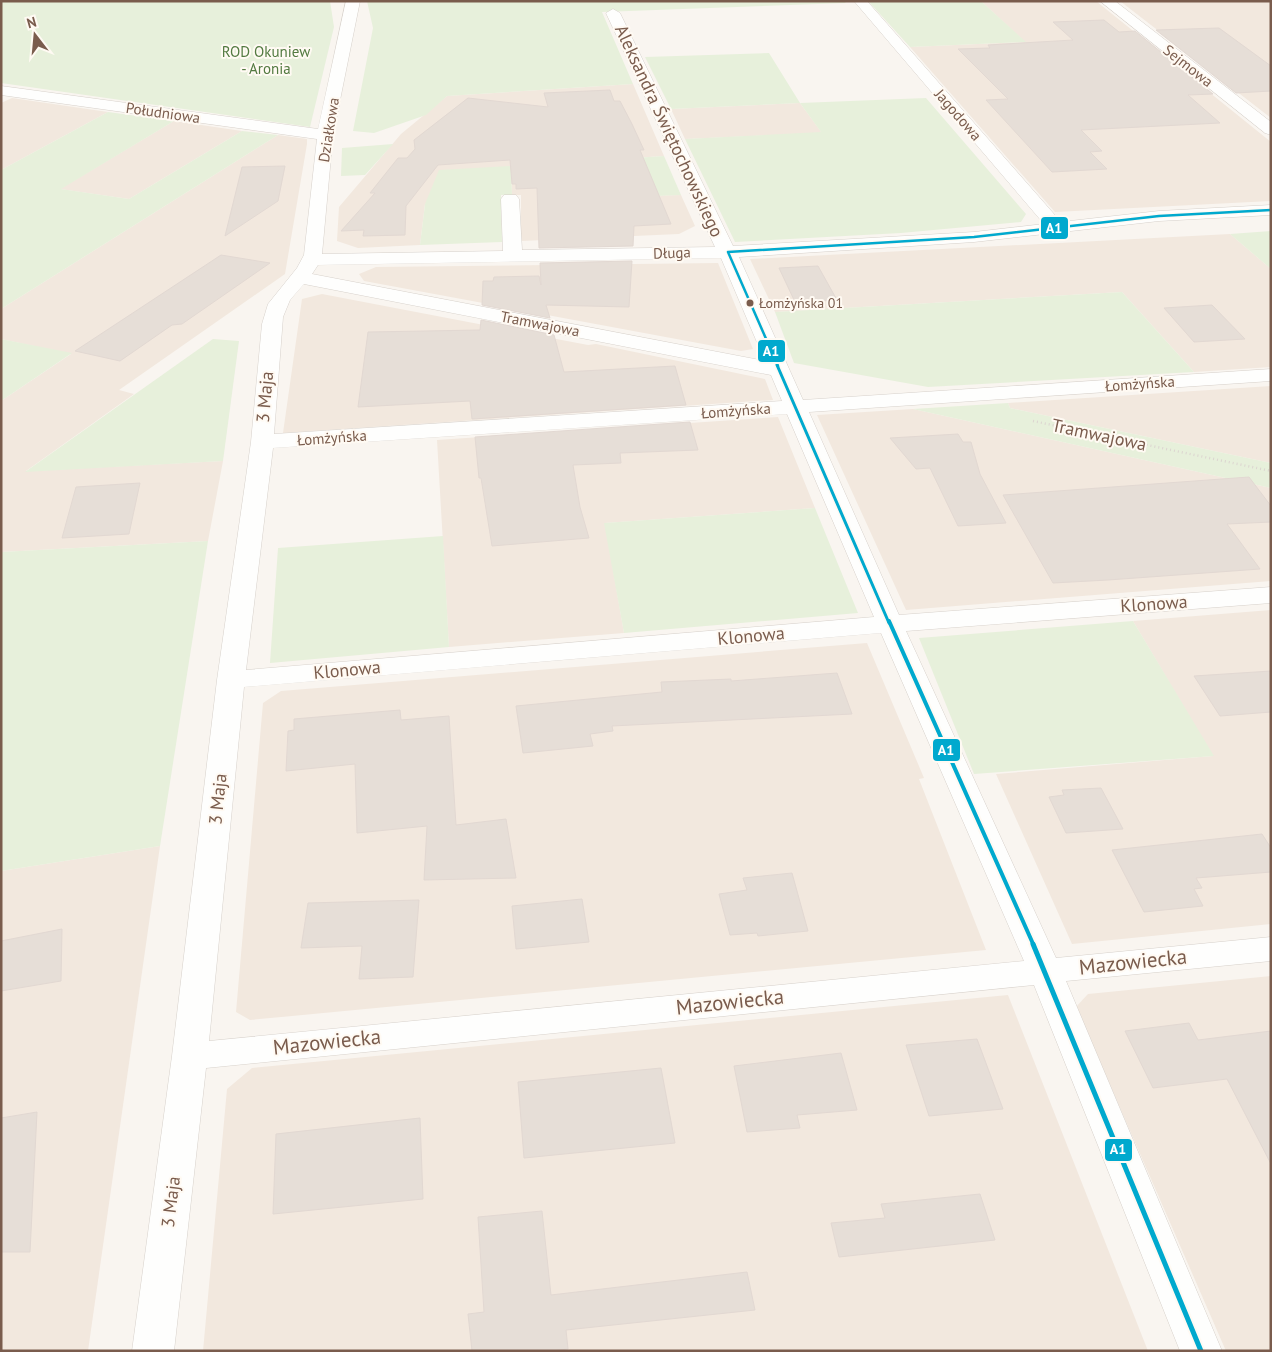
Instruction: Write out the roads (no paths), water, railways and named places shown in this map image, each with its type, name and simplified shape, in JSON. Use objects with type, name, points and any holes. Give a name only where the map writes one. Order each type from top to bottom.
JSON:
[{"type":"street","name":"Działkowa","points":[[306,269],[320,194],[325,135],[353,1]]},
{"type":"street","name":"Jagodowa","points":[[860,1],[1057,228]]},
{"type":"street","name":"Sejmowa","points":[[1106,1],[1271,130]]},
{"type":"street","name":"Aleksandra Świętochowskiego","points":[[613,13],[722,244],[728,252],[890,624],[1045,971],[1201,1351]]},
{"type":"street","name":"Południowa","points":[[1,90],[325,135]]},
{"type":"street","points":[[510,199],[513,257]]},
{"type":"street","name":"Długa","points":[[306,269],[513,257],[728,252],[974,238],[1159,216],[1271,210]]},
{"type":"street","name":"Tramwajowa","points":[[306,269],[780,370]]},
{"type":"street","name":"3 Maja","points":[[153,1351],[190,1056],[231,680],[262,442],[274,312],[278,303],[306,269]]},
{"type":"street","name":"Łomżyńska","points":[[262,442],[1271,376]]},
{"type":"street","name":"Klonowa","points":[[231,680],[890,624],[1271,595]]},
{"type":"street","name":"Mazowiecka","points":[[190,1056],[1271,949]]},
{"type":"place","name":"Łomżyńska 01","points":[[750,303]]},
{"type":"park label","name":"ROD Okuniew - Aronia","points":[[266,60]]}]
